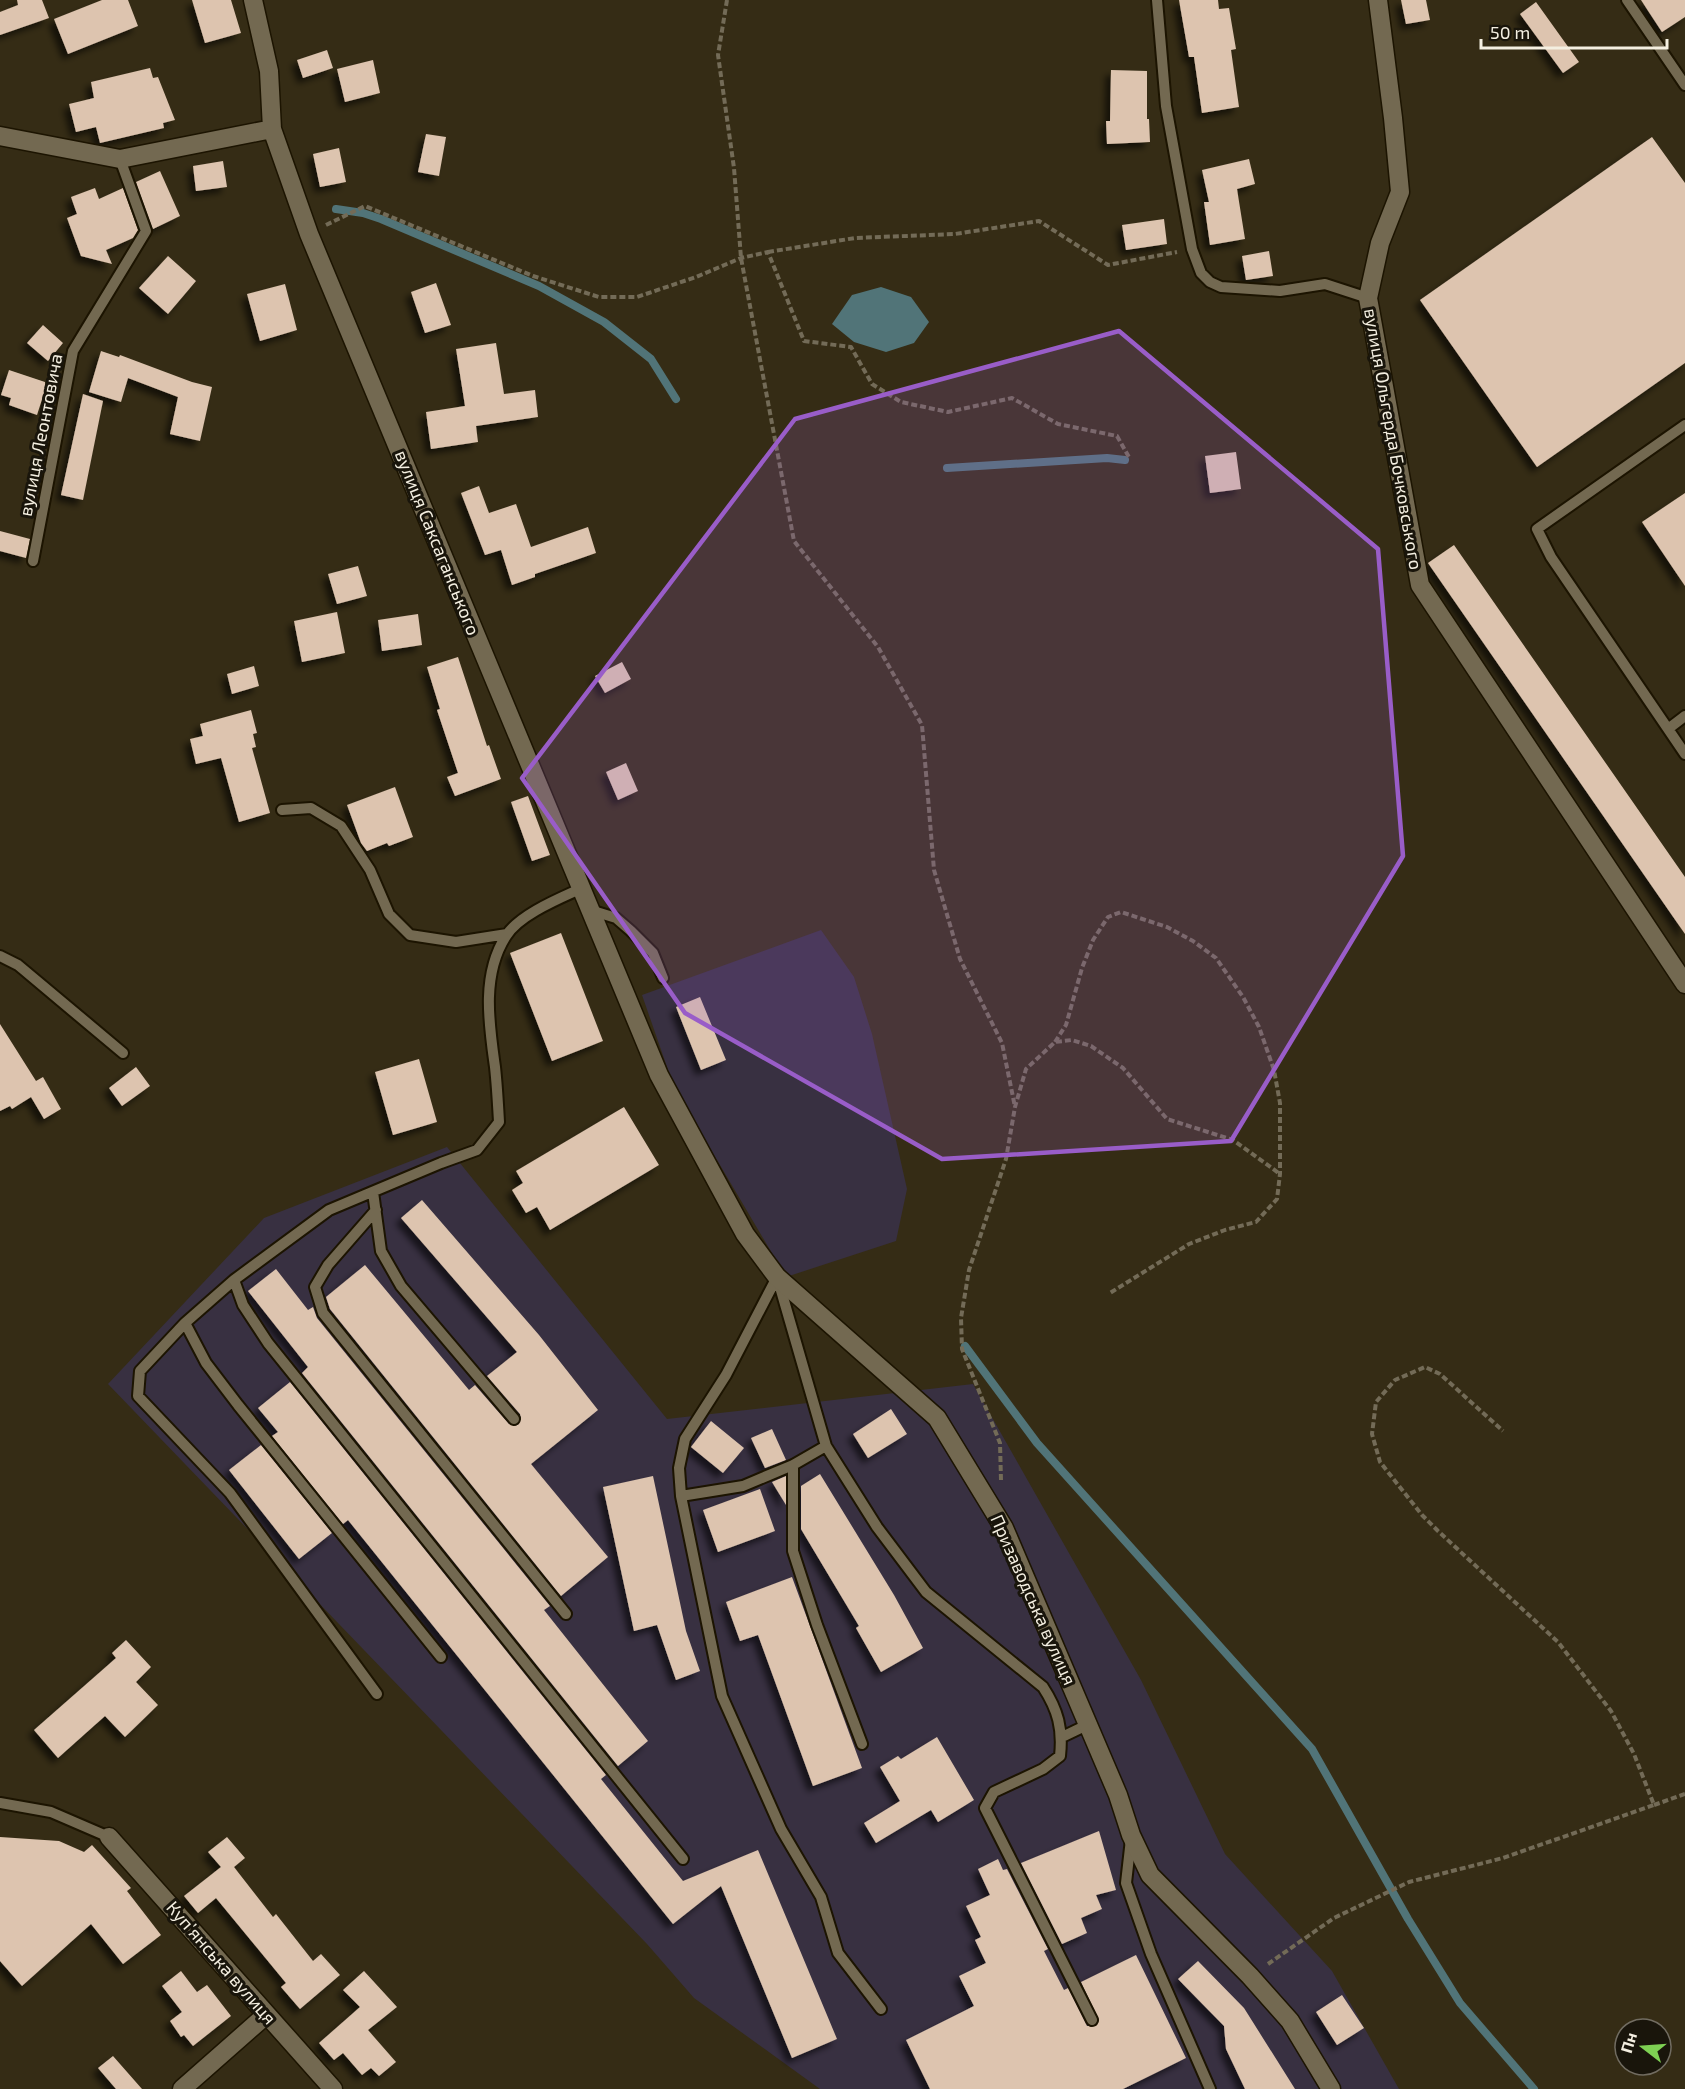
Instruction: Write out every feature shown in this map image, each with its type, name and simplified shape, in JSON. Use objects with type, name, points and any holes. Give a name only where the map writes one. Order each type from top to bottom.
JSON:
[{"type":"street","name":"вулиця Саксаганського","points":[[252,0],[269,71],[272,129],[309,234],[658,1075]]},
{"type":"street","name":"вулиця Ольгерда Бочковського","points":[[1378,0],[1400,192],[1380,243],[1368,298],[1420,585],[1685,984]]},
{"type":"street","points":[[0,136],[120,159],[272,129]]},
{"type":"street","name":"Призаводська вулиця","points":[[658,1075],[745,1234],[777,1276],[937,1418],[1004,1528],[1118,1795],[1131,1835],[1150,1875],[1250,1976],[1290,2021],[1331,2089]]},
{"type":"street","name":"Купʼянська вулиця","points":[[110,1837],[333,2089]]},
{"type":"street","points":[[182,2089],[266,2015]]},
{"type":"lane","points":[[1157,0],[1166,106],[1192,249],[1201,273],[1210,282],[1221,287],[1280,291],[1325,284],[1368,298]]},
{"type":"lane","points":[[1626,0],[1685,85]]},
{"type":"lane","name":"вулиця Леонтовича","points":[[33,561],[73,351],[146,231],[120,159]]},
{"type":"lane","points":[[1685,425],[1537,529],[1551,557],[1685,754]]},
{"type":"lane","points":[[1668,729],[1685,716]]},
{"type":"lane","points":[[282,810],[311,808],[341,826],[370,870],[389,914],[410,935],[456,942],[507,934]]},
{"type":"lane","points":[[377,1695],[230,1494],[138,1396],[140,1371],[185,1323],[234,1280],[329,1210],[477,1150],[500,1122],[490,1036],[489,992],[493,967],[507,934],[535,910],[580,889]]},
{"type":"lane","points":[[588,909],[616,918],[631,931],[653,953],[663,978]]},
{"type":"lane","points":[[0,956],[18,965],[123,1053]]},
{"type":"lane","points":[[373,1192],[381,1251],[401,1286],[514,1419]]},
{"type":"lane","points":[[376,1210],[328,1265],[315,1287],[323,1312],[566,1614]]},
{"type":"lane","points":[[777,1276],[826,1446],[877,1527],[926,1593],[1043,1687],[1054,1704],[1062,1737],[1060,1756],[1042,1769],[994,1792],[985,1808],[1092,2020]]},
{"type":"lane","points":[[777,1276],[726,1375],[685,1439],[679,1468],[681,1496],[722,1696],[781,1829],[820,1897],[838,1953],[881,2009]]},
{"type":"lane","points":[[234,1280],[243,1305],[268,1343],[683,1859]]},
{"type":"lane","points":[[185,1323],[206,1363],[232,1397],[441,1657]]},
{"type":"lane","points":[[681,1496],[743,1486],[793,1466],[826,1446]]},
{"type":"lane","points":[[793,1466],[793,1551],[817,1625],[862,1744]]},
{"type":"lane","points":[[1062,1737],[1087,1725]]},
{"type":"lane","points":[[0,1803],[51,1812],[110,1837]]},
{"type":"lane","points":[[1131,1835],[1126,1883],[1151,1954],[1210,2089]]},
{"type":"path","points":[[727,0],[718,56],[734,168],[741,258],[794,541],[878,647],[922,725],[934,870],[960,959],[1002,1043],[1015,1107]]},
{"type":"path","points":[[309,234],[365,206],[533,276],[599,297],[637,297],[696,277],[741,258],[768,252],[855,238],[955,234],[1039,220],[1108,265],[1192,249]]},
{"type":"path","points":[[768,252],[804,341],[851,347],[872,384],[901,402],[948,412],[1012,398],[1058,424],[1117,436],[1130,459]]},
{"type":"path","points":[[984,1495],[1000,1490],[1002,1466],[1000,1443],[962,1349],[961,1318],[969,1269],[1006,1159],[1015,1107],[1026,1070],[1055,1042],[1066,1025],[1082,968],[1093,940],[1108,917],[1120,912],[1167,927],[1193,941],[1216,957],[1243,997],[1259,1027],[1274,1070],[1280,1103],[1280,1174],[1277,1198],[1256,1222],[1225,1230],[1189,1244],[1110,1293]]},
{"type":"path","points":[[1055,1042],[1072,1040],[1091,1046],[1123,1068],[1167,1119],[1233,1140],[1280,1174]]},
{"type":"path","points":[[1503,1431],[1440,1374],[1425,1366],[1395,1380],[1376,1402],[1372,1434],[1380,1462],[1422,1515],[1558,1642],[1611,1711],[1634,1754],[1654,1805]]},
{"type":"path","points":[[1250,1976],[1334,1918],[1409,1882],[1503,1858],[1685,1794]]},
{"type":"highlighted area","points":[[1119,331],[1378,549],[1403,856],[1231,1141],[942,1159],[685,1013],[522,778],[795,419]]},
{"type":"shaded area","points":[[821,930],[854,977],[872,1034],[907,1189],[896,1241],[786,1277],[674,1087],[642,995]]},
{"type":"shaded area","points":[[447,1147],[667,1419],[973,1384],[1141,1680],[1225,1854],[1332,1971],[1399,2089],[820,2089],[694,1998],[647,1944],[108,1384],[264,1218]]},
{"type":"water","points":[[881,287],[911,297],[929,322],[914,343],[886,352],[854,342],[832,324],[852,295]]},
{"type":"building","points":[[17,0],[42,0],[49,18],[0,35],[0,12],[18,5]]},
{"type":"building","points":[[102,0],[128,0],[138,26],[68,54],[54,19]]},
{"type":"building","points":[[192,0],[231,0],[241,33],[205,43]]},
{"type":"building","points":[[1179,0],[1218,0],[1219,9],[1229,8],[1236,49],[1231,50],[1239,107],[1202,113],[1194,57],[1189,57]]},
{"type":"building","points":[[1401,0],[1426,0],[1430,20],[1406,24]]},
{"type":"building","points":[[1641,0],[1685,0],[1685,17],[1662,32]]},
{"type":"building","points":[[1536,2],[1579,62],[1563,73],[1520,14]]},
{"type":"building","points":[[327,50],[333,68],[303,78],[297,60]]},
{"type":"building","points":[[373,60],[380,93],[345,102],[337,69]]},
{"type":"building","points":[[150,68],[153,78],[158,77],[175,120],[163,123],[164,128],[100,143],[96,127],[76,132],[69,104],[94,98],[91,82]]},
{"type":"building","points":[[1111,70],[1147,71],[1147,119],[1149,119],[1150,142],[1107,144],[1106,121],[1110,121]]},
{"type":"building","points":[[426,134],[446,137],[439,176],[418,172]]},
{"type":"building","points":[[1652,137],[1685,183],[1685,363],[1537,467],[1420,300]]},
{"type":"building","points":[[339,148],[346,182],[320,187],[313,154]]},
{"type":"building","points":[[1249,159],[1255,184],[1237,189],[1245,239],[1210,245],[1204,202],[1209,202],[1202,170]]},
{"type":"building","points":[[223,161],[227,187],[196,191],[193,166]]},
{"type":"building","points":[[160,171],[180,216],[153,229],[136,182]]},
{"type":"building","points":[[95,188],[99,199],[123,188],[138,230],[133,238],[106,250],[112,264],[81,256],[67,218],[77,214],[71,197]]},
{"type":"building","points":[[1164,219],[1167,244],[1126,250],[1122,225]]},
{"type":"building","points":[[1269,251],[1273,276],[1246,280],[1242,256]]},
{"type":"building","points":[[168,256],[196,281],[168,314],[139,288]]},
{"type":"building","points":[[436,283],[451,325],[425,333],[411,292]]},
{"type":"building","points":[[285,284],[297,330],[260,341],[247,294]]},
{"type":"building","points":[[43,325],[63,343],[48,361],[27,343]]},
{"type":"building","points":[[496,343],[504,394],[535,390],[538,417],[476,426],[478,442],[431,449],[426,412],[465,406],[456,349]]},
{"type":"building","points":[[101,351],[119,357],[120,355],[192,382],[212,387],[200,441],[170,434],[178,397],[128,378],[121,402],[89,392]]},
{"type":"building","points":[[9,370],[45,382],[45,390],[37,415],[9,405],[11,398],[1,395]]},
{"type":"building","points":[[83,394],[103,401],[83,500],[61,495]]},
{"type":"building","points":[[1236,452],[1241,489],[1210,493],[1205,456]]},
{"type":"building","points":[[479,486],[489,513],[516,504],[531,547],[588,527],[596,553],[535,574],[535,577],[512,585],[501,550],[485,555],[461,493]]},
{"type":"building","points":[[1685,493],[1685,586],[1642,522]]},
{"type":"building","points":[[0,531],[30,539],[26,558],[0,551]]},
{"type":"building","points":[[1454,545],[1685,877],[1685,934],[1428,563]]},
{"type":"building","points":[[358,566],[367,596],[337,604],[328,574]]},
{"type":"building","points":[[337,612],[345,653],[302,662],[294,621]]},
{"type":"building","points":[[418,614],[422,645],[382,651],[378,620]]},
{"type":"building","points":[[458,657],[487,746],[489,745],[501,779],[455,796],[447,777],[458,773],[437,710],[440,709],[427,667]]},
{"type":"building","points":[[622,662],[631,679],[605,693],[595,676]]},
{"type":"building","points":[[254,666],[259,686],[232,694],[227,674]]},
{"type":"building","points":[[251,710],[257,733],[253,734],[256,747],[252,748],[270,813],[239,822],[221,758],[196,764],[190,739],[203,736],[200,724]]},
{"type":"building","points":[[626,763],[638,791],[618,800],[606,772]]},
{"type":"building","points":[[395,787],[413,837],[389,846],[387,843],[367,851],[361,843],[347,805]]},
{"type":"building","points":[[528,796],[550,855],[532,861],[511,802]]},
{"type":"building","points":[[561,933],[603,1041],[552,1061],[510,953]]},
{"type":"building","points":[[700,997],[726,1060],[701,1070],[676,1007]]},
{"type":"building","points":[[0,1024],[36,1081],[43,1077],[61,1109],[44,1119],[31,1097],[12,1109],[10,1106],[0,1111]]},
{"type":"building","points":[[419,1059],[437,1122],[393,1135],[375,1072]]},
{"type":"building","points":[[136,1067],[150,1086],[122,1106],[109,1088]]},
{"type":"building","points":[[624,1107],[659,1165],[550,1230],[537,1207],[526,1213],[512,1190],[523,1183],[516,1171]]},
{"type":"building","points":[[422,1200],[539,1335],[598,1410],[531,1464],[608,1557],[561,1596],[330,1309],[326,1297],[365,1265],[469,1390],[475,1385],[509,1424],[515,1426],[519,1424],[520,1414],[487,1376],[517,1352],[401,1218]]},
{"type":"building","points":[[276,1269],[308,1310],[313,1307],[317,1318],[550,1606],[544,1610],[648,1741],[618,1766],[302,1373],[308,1367],[248,1291]]},
{"type":"building","points":[[290,1382],[606,1775],[601,1779],[683,1881],[758,1850],[837,2039],[792,2058],[721,1886],[673,1924],[348,1520],[343,1524],[272,1436],[278,1432],[258,1408]]},
{"type":"building","points":[[891,1409],[907,1434],[868,1458],[853,1434]]},
{"type":"building","points":[[711,1421],[744,1448],[723,1473],[691,1447]]},
{"type":"building","points":[[772,1429],[786,1460],[765,1468],[751,1438]]},
{"type":"building","points":[[261,1445],[332,1533],[299,1559],[229,1470]]},
{"type":"building","points":[[820,1474],[894,1595],[923,1648],[881,1672],[856,1628],[859,1626],[801,1529],[801,1486]]},
{"type":"building","points":[[653,1476],[686,1631],[700,1671],[676,1680],[657,1625],[634,1631],[603,1487]]},
{"type":"building","points":[[786,1476],[786,1505],[772,1482]]},
{"type":"building","points":[[760,1489],[775,1531],[718,1552],[703,1510]]},
{"type":"building","points":[[792,1577],[862,1768],[813,1786],[758,1635],[740,1641],[726,1602]]},
{"type":"building","points":[[126,1640],[151,1667],[136,1682],[158,1705],[125,1737],[105,1716],[58,1758],[34,1730],[116,1658],[112,1653]]},
{"type":"building","points":[[937,1737],[974,1800],[938,1822],[931,1810],[876,1843],[864,1823],[900,1801],[880,1767],[898,1756],[901,1759]]},
{"type":"building","points":[[1099,1831],[1116,1890],[1096,1895],[1102,1909],[1081,1918],[1087,1933],[1062,1944],[1021,1863]]},
{"type":"building","points":[[0,1837],[59,1841],[84,1852],[92,1845],[131,1888],[127,1891],[161,1935],[123,1964],[91,1924],[22,1986],[0,1961]]},
{"type":"building","points":[[227,1837],[245,1858],[234,1867],[273,1917],[276,1914],[313,1961],[321,1954],[340,1975],[300,2009],[281,1987],[286,1983],[216,1898],[198,1913],[184,1896],[221,1867],[208,1852]]},
{"type":"building","points":[[998,1859],[1003,1870],[1007,1869],[1048,1949],[1044,1951],[1064,1990],[1068,1988],[1087,2026],[1096,2026],[1099,2020],[1081,1982],[1136,1955],[1186,2058],[1123,2089],[930,2089],[906,2040],[974,2006],[959,1976],[986,1963],[975,1940],[981,1937],[966,1906],[990,1895],[978,1869]]},
{"type":"building","points":[[1198,1961],[1244,2008],[1295,2089],[1245,2089],[1226,2049],[1224,2026],[1178,1979]]},
{"type":"building","points":[[181,1971],[197,1992],[207,1985],[231,2016],[193,2046],[184,2035],[181,2037],[170,2021],[182,2012],[162,1986]]},
{"type":"building","points":[[364,1971],[397,2007],[368,2030],[396,2062],[379,2076],[371,2068],[362,2075],[343,2053],[334,2060],[319,2043],[360,2007],[343,1990]]},
{"type":"building","points":[[1342,1995],[1364,2028],[1337,2045],[1316,2012]]},
{"type":"building","points":[[113,2056],[142,2089],[116,2089],[98,2068]]},
{"type":"waterway","points":[[336,209],[363,213],[381,219],[539,286],[604,322],[651,359],[676,399]]},
{"type":"waterway","points":[[947,468],[1107,458],[1125,460]]},
{"type":"waterway","points":[[965,1346],[1037,1443],[1312,1749],[1408,1919],[1460,2003],[1534,2089]]}]
